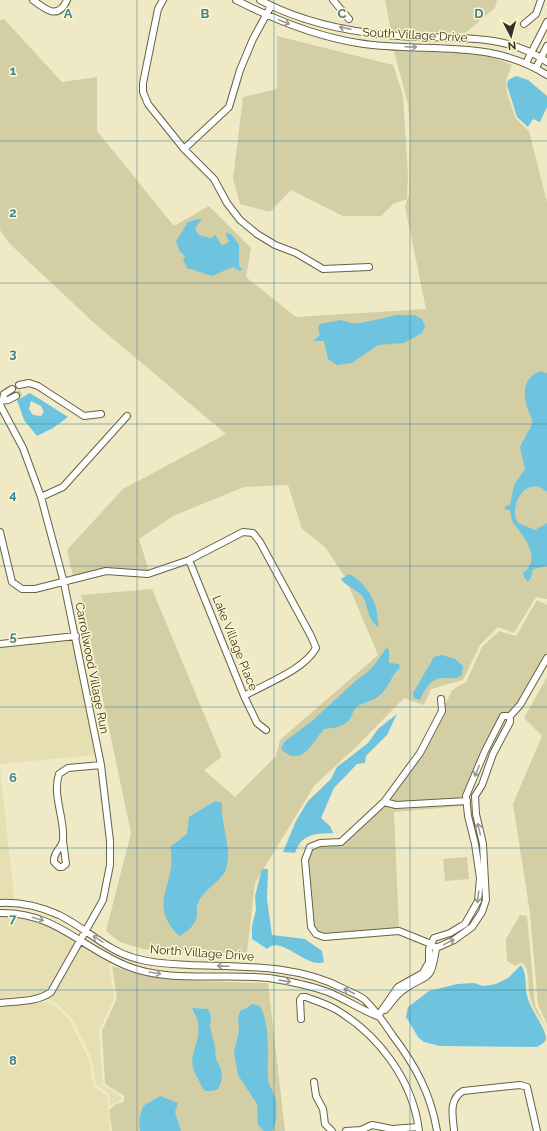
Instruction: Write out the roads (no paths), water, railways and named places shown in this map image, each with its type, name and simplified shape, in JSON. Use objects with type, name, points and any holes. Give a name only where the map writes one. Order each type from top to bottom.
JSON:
[{"type":"street","points":[[33,0],[47,11],[54,12],[60,10],[67,0]]},
{"type":"street","points":[[163,0],[158,9],[143,92],[148,104],[184,149],[214,179],[240,220],[257,234],[275,245],[296,253],[322,269],[369,267]]},
{"type":"street","name":"South Village Drive","points":[[236,0],[265,15],[305,30],[358,43],[384,46],[483,50],[508,56],[526,63],[547,75]]},
{"type":"street","name":"South Village Drive","points":[[260,0],[271,6],[307,20],[359,31],[388,35],[486,40],[532,52],[547,62]]},
{"type":"street","points":[[333,0],[349,18]]},
{"type":"street","points":[[524,24],[536,14],[541,0]]},
{"type":"street","points":[[184,149],[229,107],[240,70],[265,15],[271,6]]},
{"type":"street","points":[[526,63],[547,22]]},
{"type":"street","points":[[536,68],[547,46]]},
{"type":"street","points":[[22,387],[29,382],[38,386],[84,416],[101,414]]},
{"type":"street","points":[[1,402],[4,394],[12,389]]},
{"type":"street","points":[[1,402],[16,396]]},
{"type":"street","name":"Carrollwood Village Run","points":[[0,1003],[45,997],[51,992],[103,900],[110,865],[110,841],[101,765],[76,636],[64,583],[41,497],[23,448],[1,402]]},
{"type":"street","points":[[41,497],[63,488],[127,416]]},
{"type":"street","points":[[0,532],[12,582],[22,589],[35,589],[64,583],[106,571],[148,574],[189,560],[243,532],[253,533],[260,542],[316,648],[311,657],[289,672],[244,696]]},
{"type":"street","name":"Lake Village Place","points":[[189,560],[244,696],[257,723],[266,730]]},
{"type":"street","points":[[0,644],[76,636]]},
{"type":"street","points":[[436,948],[454,940],[472,927],[482,912],[486,900],[483,844],[476,814],[475,796],[482,785],[493,754],[510,722],[510,716],[520,705],[547,658]]},
{"type":"street","points":[[436,948],[399,931],[324,937],[316,934],[310,927],[305,860],[310,847],[320,844],[341,842],[384,802],[420,753],[442,711],[441,699]]},
{"type":"street","points":[[378,1016],[398,987],[423,973],[429,962],[429,948],[434,938],[450,933],[465,924],[478,901],[480,878],[475,844],[468,816],[466,796],[485,751],[503,716],[510,716]]},
{"type":"street","points":[[485,751],[493,754]]},
{"type":"street","points":[[63,841],[56,784],[59,774],[68,768],[101,765]]},
{"type":"street","points":[[384,802],[396,805],[467,801]]},
{"type":"street","name":"North Village Drive","points":[[0,903],[10,903],[41,908],[60,915],[112,948],[138,959],[162,964],[268,968],[295,972],[332,983],[365,1000],[406,1053],[420,1076],[429,1096],[437,1131]]},
{"type":"street","points":[[9,913],[10,903]]},
{"type":"street","name":"North Village Drive","points":[[0,913],[38,918],[55,924],[107,957],[136,970],[161,974],[267,978],[293,982],[328,992],[378,1016]]},
{"type":"street","points":[[378,1016],[402,991],[428,977],[434,962],[436,948]]},
{"type":"street","points":[[301,1019],[300,1000],[302,997],[306,997],[334,1009],[361,1027],[382,1048],[399,1072],[411,1098],[418,1129],[392,1129],[372,1125],[361,1130],[346,1131]]},
{"type":"street","points":[[314,1082],[316,1096],[323,1109],[325,1124],[332,1131]]},
{"type":"street","points":[[454,1131],[452,1104],[456,1095],[463,1091],[520,1085],[527,1087],[538,1131]]},
{"type":"water","points":[[516,76],[528,80],[547,96],[547,107],[540,122],[533,119],[528,127],[517,117],[507,85],[508,80]]},
{"type":"water","points":[[202,218],[195,229],[199,235],[211,238],[215,235],[222,245],[229,241],[225,233],[231,234],[239,245],[239,266],[242,269],[240,271],[233,267],[212,276],[187,268],[183,259],[185,256],[180,252],[176,241],[188,222]]},
{"type":"water","points":[[397,315],[414,315],[422,319],[425,326],[422,333],[404,343],[378,345],[352,363],[337,365],[328,359],[324,341],[313,341],[320,335],[318,328],[320,324],[341,320],[351,323],[361,323]]},
{"type":"water","points":[[540,371],[547,373],[547,492],[540,487],[533,486],[527,489],[517,500],[515,516],[518,523],[535,530],[547,523],[547,566],[533,569],[528,582],[523,573],[529,567],[531,561],[530,549],[513,522],[510,510],[505,510],[505,506],[510,505],[514,485],[525,469],[520,447],[532,424],[532,420],[525,399],[525,392],[528,380]]},
{"type":"water","points":[[30,393],[68,417],[53,428],[37,436],[24,420],[17,400]],"holes":[[[31,401],[41,406],[44,412],[41,416],[33,415],[29,409]]]},
{"type":"water","points":[[349,574],[366,588],[372,598],[377,610],[379,627],[370,618],[363,597],[341,579]]},
{"type":"water","points":[[387,647],[389,650],[389,663],[399,664],[400,668],[381,694],[357,707],[349,720],[343,725],[324,729],[306,752],[294,756],[281,749],[284,742],[312,721],[359,678],[368,672]]},
{"type":"water","points":[[442,655],[455,659],[463,666],[462,675],[455,678],[435,680],[426,689],[420,700],[414,698],[413,693],[434,657]]},
{"type":"water","points":[[397,714],[387,735],[366,756],[365,763],[357,764],[334,788],[321,818],[330,826],[333,833],[315,834],[305,838],[298,846],[295,853],[283,852],[296,821],[308,801],[331,779],[337,767],[368,743],[378,729]]},
{"type":"water","points":[[215,801],[222,803],[228,855],[225,871],[199,901],[197,906],[197,916],[193,926],[179,936],[169,924],[165,913],[165,892],[172,860],[170,847],[187,834],[189,817]]},
{"type":"water","points":[[262,869],[268,869],[267,899],[272,935],[305,939],[322,951],[324,962],[317,963],[309,961],[286,948],[279,946],[273,946],[267,949],[252,939],[252,926],[256,910],[255,896]]},
{"type":"water","points":[[521,965],[525,977],[528,999],[546,1035],[545,1042],[537,1047],[440,1046],[424,1042],[418,1037],[406,1017],[408,1007],[429,991],[457,984],[474,983],[483,986],[496,984],[508,978]]},
{"type":"water","points":[[252,1004],[260,1006],[266,1023],[268,1041],[268,1080],[276,1100],[276,1120],[272,1131],[264,1131],[258,1125],[257,1104],[238,1075],[234,1052],[239,1031],[238,1017],[241,1010]]},
{"type":"water","points":[[192,1008],[208,1009],[211,1016],[210,1027],[215,1046],[216,1059],[221,1069],[222,1080],[218,1089],[213,1091],[205,1091],[193,1070],[193,1056],[199,1031],[198,1021]]},
{"type":"water","points":[[160,1096],[178,1103],[175,1112],[181,1131],[140,1131],[139,1120],[143,1106]]},
{"type":"tunnel","points":[[16,396],[23,391]]}]
